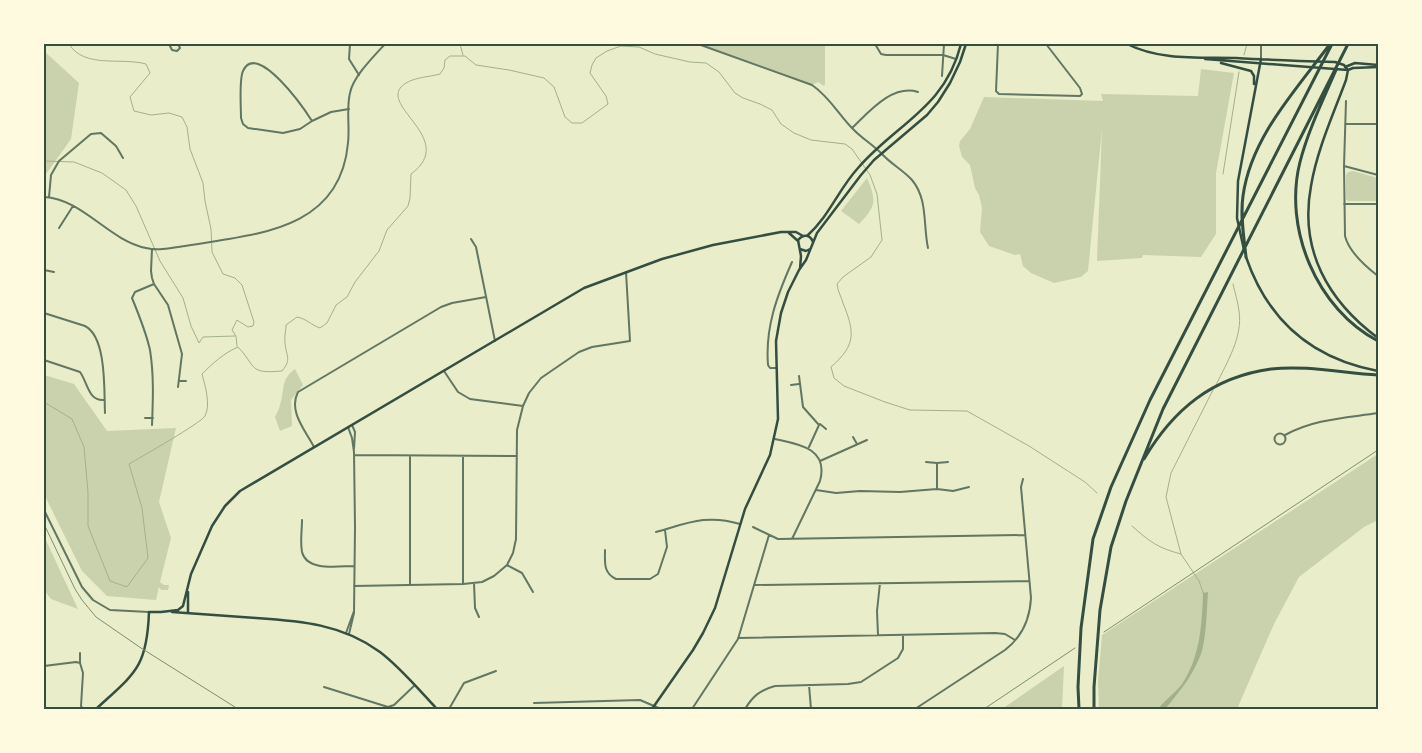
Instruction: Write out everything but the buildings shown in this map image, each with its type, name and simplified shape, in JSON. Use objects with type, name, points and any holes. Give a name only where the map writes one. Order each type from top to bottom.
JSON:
[{"type":"highway","points":[[1246,257],[1242,208],[1251,164],[1264,136],[1331,44]]},
{"type":"highway","points":[[1079,709],[1080,642],[1093,539],[1122,459],[1150,400],[1331,44]]},
{"type":"highway","points":[[1348,44],[1319,109],[1300,162],[1297,183],[1298,218],[1307,258],[1326,293],[1349,320],[1378,340]]},
{"type":"highway","points":[[1094,709],[1097,638],[1104,581],[1111,547],[1126,501],[1163,409],[1348,44]]},
{"type":"highway","points":[[1126,501],[1143,462],[1156,439],[1175,416],[1197,398],[1226,382],[1251,373],[1272,369],[1378,373]]},
{"type":"main road","points":[[161,612],[181,609],[192,574],[212,526],[225,506],[240,491],[584,288],[662,259],[705,247],[786,232],[796,232],[803,236],[808,236],[823,220],[856,169],[934,98],[945,84],[957,59],[961,44]]},
{"type":"main road","points":[[653,708],[694,650],[707,626],[740,524],[770,455],[778,419],[776,341],[781,314],[788,292],[806,260],[817,233],[861,174],[874,160],[915,126],[938,102],[950,83],[966,44]]},
{"type":"main road","points":[[1127,44],[1163,55],[1260,64],[1346,68],[1378,66]]},
{"type":"main road","points":[[1197,58],[1337,62],[1346,68]]},
{"type":"main road","points":[[1197,58],[1240,67],[1250,71],[1254,78],[1253,93]]},
{"type":"main road","points":[[1261,59],[1253,93],[1238,181],[1237,218],[1246,257],[1256,282],[1267,302],[1295,334],[1339,361],[1378,373]]},
{"type":"main road","points":[[1346,68],[1346,80],[1312,179],[1308,224],[1316,262],[1327,285],[1343,306],[1378,340]]},
{"type":"main road","points":[[786,232],[793,235],[798,242],[800,249],[799,270]]},
{"type":"main road","points":[[798,242],[803,236]]},
{"type":"main road","points":[[808,236],[813,242]]},
{"type":"main road","points":[[800,249],[806,251],[810,249]]},
{"type":"main road","points":[[187,590],[188,614]]},
{"type":"main road","points":[[96,709],[130,678],[139,665],[146,647],[149,612],[302,621],[348,633],[380,652],[437,709]]},
{"type":"street","points":[[169,44],[172,50],[177,51],[180,48],[178,44]]},
{"type":"street","points":[[350,44],[349,59],[359,75]]},
{"type":"street","points":[[44,197],[57,198],[126,240],[152,249],[185,246],[283,227],[294,222],[325,200],[343,170],[348,144],[350,90],[359,75],[385,44]]},
{"type":"street","points":[[698,44],[812,85],[830,100],[852,128],[911,180],[917,189],[924,210],[928,248]]},
{"type":"street","points":[[876,44],[881,54],[886,55],[943,55],[957,59]]},
{"type":"street","points":[[942,76],[944,44]]},
{"type":"street","points":[[998,44],[997,92],[1003,94],[1077,96],[1082,94],[1080,88],[1046,44]]},
{"type":"street","points":[[1261,59],[1262,44]]},
{"type":"street","points":[[312,121],[290,90],[270,72],[256,64],[251,64],[245,68],[241,77],[240,118],[245,127],[283,133],[300,129],[331,112],[349,109]]},
{"type":"street","points":[[852,128],[895,92],[907,90],[918,92]]},
{"type":"street","points":[[1346,101],[1344,166],[1344,230],[1346,242],[1354,253],[1378,276]]},
{"type":"street","points":[[1345,124],[1378,124]]},
{"type":"street","points":[[49,197],[51,175],[59,161],[91,134],[101,133],[116,146],[123,158]]},
{"type":"street","points":[[1344,166],[1378,176]]},
{"type":"street","points":[[1344,204],[1378,204]]},
{"type":"street","points":[[59,228],[73,206]]},
{"type":"street","points":[[471,239],[476,247],[495,340]]},
{"type":"street","points":[[152,249],[151,271],[154,284],[168,305],[182,354],[178,387]]},
{"type":"street","points":[[776,368],[770,368],[768,365],[769,329],[776,301],[792,262]]},
{"type":"street","points":[[44,270],[54,272]]},
{"type":"street","points":[[354,586],[474,583],[494,576],[507,565],[513,553],[516,539],[517,430],[523,406],[529,393],[541,378],[579,352],[592,347],[630,341],[626,272]]},
{"type":"street","points":[[152,425],[153,378],[149,349],[132,298],[135,292],[154,284]]},
{"type":"street","points":[[314,447],[294,410],[295,398],[298,392],[442,307],[452,303],[486,297]]},
{"type":"street","points":[[44,313],[84,326],[90,330],[98,347],[103,366],[105,384],[104,413]]},
{"type":"street","points":[[44,360],[80,372],[93,397],[98,400],[104,400]]},
{"type":"street","points":[[444,370],[458,392],[470,399],[523,406]]},
{"type":"street","points":[[799,376],[802,407],[826,429]]},
{"type":"street","points":[[179,381],[186,381]]},
{"type":"street","points":[[791,385],[799,384]]},
{"type":"street","points":[[1284,435],[1286,441],[1279,445],[1275,438],[1277,435],[1284,435],[1304,425],[1378,413]]},
{"type":"street","points":[[145,418],[153,418]]},
{"type":"street","points":[[808,448],[819,427],[818,422]]},
{"type":"street","points":[[348,633],[354,611],[355,436],[352,424]]},
{"type":"street","points":[[348,427],[354,453]]},
{"type":"street","points":[[854,437],[857,444]]},
{"type":"street","points":[[775,439],[808,448],[815,453],[820,461],[821,476],[816,490],[792,538]]},
{"type":"street","points":[[820,461],[867,440]]},
{"type":"street","points":[[354,453],[410,456],[517,456]]},
{"type":"street","points":[[410,456],[410,585]]},
{"type":"street","points":[[463,456],[463,584]]},
{"type":"street","points":[[926,462],[948,462]]},
{"type":"street","points":[[937,463],[937,489]]},
{"type":"street","points":[[915,709],[1005,650],[1025,626],[1030,610],[1021,487],[1023,479]]},
{"type":"street","points":[[816,490],[836,494],[860,491],[900,492],[937,489],[953,491],[969,487]]},
{"type":"street","points":[[44,510],[89,596],[98,604],[110,610],[149,612]]},
{"type":"street","points":[[656,532],[695,521],[717,519],[740,524]]},
{"type":"street","points":[[302,520],[302,552],[308,561],[318,565],[354,566]]},
{"type":"street","points":[[753,527],[778,539],[1025,535]]},
{"type":"street","points":[[605,550],[605,568],[612,577],[616,579],[650,579],[658,574],[668,547],[664,530]]},
{"type":"street","points":[[692,709],[738,638],[769,535]]},
{"type":"street","points":[[507,565],[522,573],[532,592]]},
{"type":"street","points":[[754,585],[1029,581]]},
{"type":"street","points":[[474,583],[475,608],[478,616]]},
{"type":"street","points":[[878,635],[877,611],[880,583]]},
{"type":"street","points":[[738,638],[995,633],[1005,634],[1015,640]]},
{"type":"street","points":[[746,709],[753,696],[764,689],[775,686],[861,682],[898,658],[903,649],[903,635]]},
{"type":"street","points":[[80,653],[83,673],[81,706],[83,709]]},
{"type":"street","points":[[44,666],[80,663]]},
{"type":"street","points":[[449,709],[464,683],[496,671]]},
{"type":"street","points":[[324,687],[388,707],[394,705],[414,685]]},
{"type":"street","points":[[809,685],[811,709]]},
{"type":"street","points":[[534,703],[636,700],[645,702],[653,708],[661,709]]},
{"type":"lane","points":[[1135,46],[1140,44]]},
{"type":"shaded area","points":[[698,44],[825,44],[825,84],[824,86],[818,82],[812,85]]},
{"type":"shaded area","points":[[44,51],[79,83],[71,139],[46,174],[44,174]]},
{"type":"shaded area","points":[[1201,69],[1234,73],[1216,173],[1216,234],[1201,257],[1143,255],[1142,258],[1097,261],[1102,129],[1088,271],[1081,277],[1054,283],[1031,273],[1023,266],[1020,254],[1015,255],[989,246],[980,232],[982,208],[970,165],[962,157],[959,146],[960,141],[970,129],[984,97],[1103,101],[1101,94],[1198,96]]},
{"type":"shaded area","points":[[1353,171],[1378,178],[1378,201],[1348,201],[1346,199],[1346,175],[1348,172]]},
{"type":"shaded area","points":[[867,178],[873,203],[869,213],[859,224],[841,211]]},
{"type":"shaded area","points":[[295,369],[303,385],[291,400],[292,426],[280,431],[275,417],[280,405],[285,381]]},
{"type":"shaded area","points":[[44,375],[74,384],[107,431],[176,428],[159,502],[171,538],[160,582],[164,585],[169,585],[168,590],[161,590],[159,587],[156,600],[107,596],[82,571],[44,494]]},
{"type":"shaded area","points":[[1378,454],[1378,520],[1364,527],[1299,577],[1274,624],[1237,709],[1099,709],[1098,682],[1102,635]]},
{"type":"shaded area","points":[[44,536],[78,609],[51,599],[44,590]]},
{"type":"shaded area","points":[[1208,592],[1204,641],[1198,662],[1165,709],[1158,709],[1182,684],[1193,663],[1201,629],[1203,593]]},
{"type":"shaded area","points":[[1064,666],[1062,709],[1002,709]]},
{"type":"waterway","points":[[69,44],[84,57],[104,61],[146,64],[150,73],[130,97],[134,111],[151,115],[169,113],[182,117],[187,127],[190,149],[203,183],[211,229],[212,252],[223,274],[235,278],[242,285],[254,322],[253,326],[248,327],[237,320],[232,330],[236,336],[237,346]]},
{"type":"waterway","points":[[460,44],[463,55]]},
{"type":"waterway","points":[[1244,55],[1247,44]]},
{"type":"waterway","points":[[44,402],[72,419],[84,447],[88,492],[88,526],[110,581],[127,587],[148,558],[142,508],[129,464],[205,416],[207,401],[202,374],[228,352],[238,347],[254,368],[271,372],[282,371],[288,360],[285,341],[286,325],[297,317],[320,328],[327,323],[336,305],[347,297],[355,282],[379,251],[387,230],[408,206],[411,174],[423,161],[426,148],[422,135],[399,101],[398,91],[410,81],[440,74],[444,68],[445,60],[450,56],[465,56],[476,65],[544,78],[554,87],[565,117],[572,123],[582,123],[608,104],[606,96],[590,73],[596,58],[607,51],[621,46],[639,47],[655,54],[690,62],[706,63],[719,72],[735,93],[772,110],[781,124],[794,133],[811,140],[845,144],[852,149],[870,175],[877,194],[882,240],[871,257],[843,277],[837,284],[850,323],[851,338],[845,352],[831,367],[834,378],[844,386],[910,410],[967,411],[1029,446],[1085,482],[1097,493]]},
{"type":"waterway","points":[[1223,174],[1239,72]]},
{"type":"waterway","points":[[44,161],[74,162],[102,173],[126,190],[136,206],[160,261],[183,298],[191,326],[199,343],[203,337],[235,336]]},
{"type":"waterway","points":[[1216,385],[1233,349],[1239,330],[1239,311],[1233,284]]},
{"type":"waterway","points":[[1181,554],[1166,497],[1171,473],[1214,388]]},
{"type":"waterway","points":[[1132,526],[1155,544],[1181,554],[1199,581],[1204,595]]},
{"type":"railway","points":[[1104,632],[1378,450]]},
{"type":"railway","points":[[44,524],[75,589],[96,617],[141,648],[238,709]]},
{"type":"railway","points":[[984,709],[1075,648]]}]
